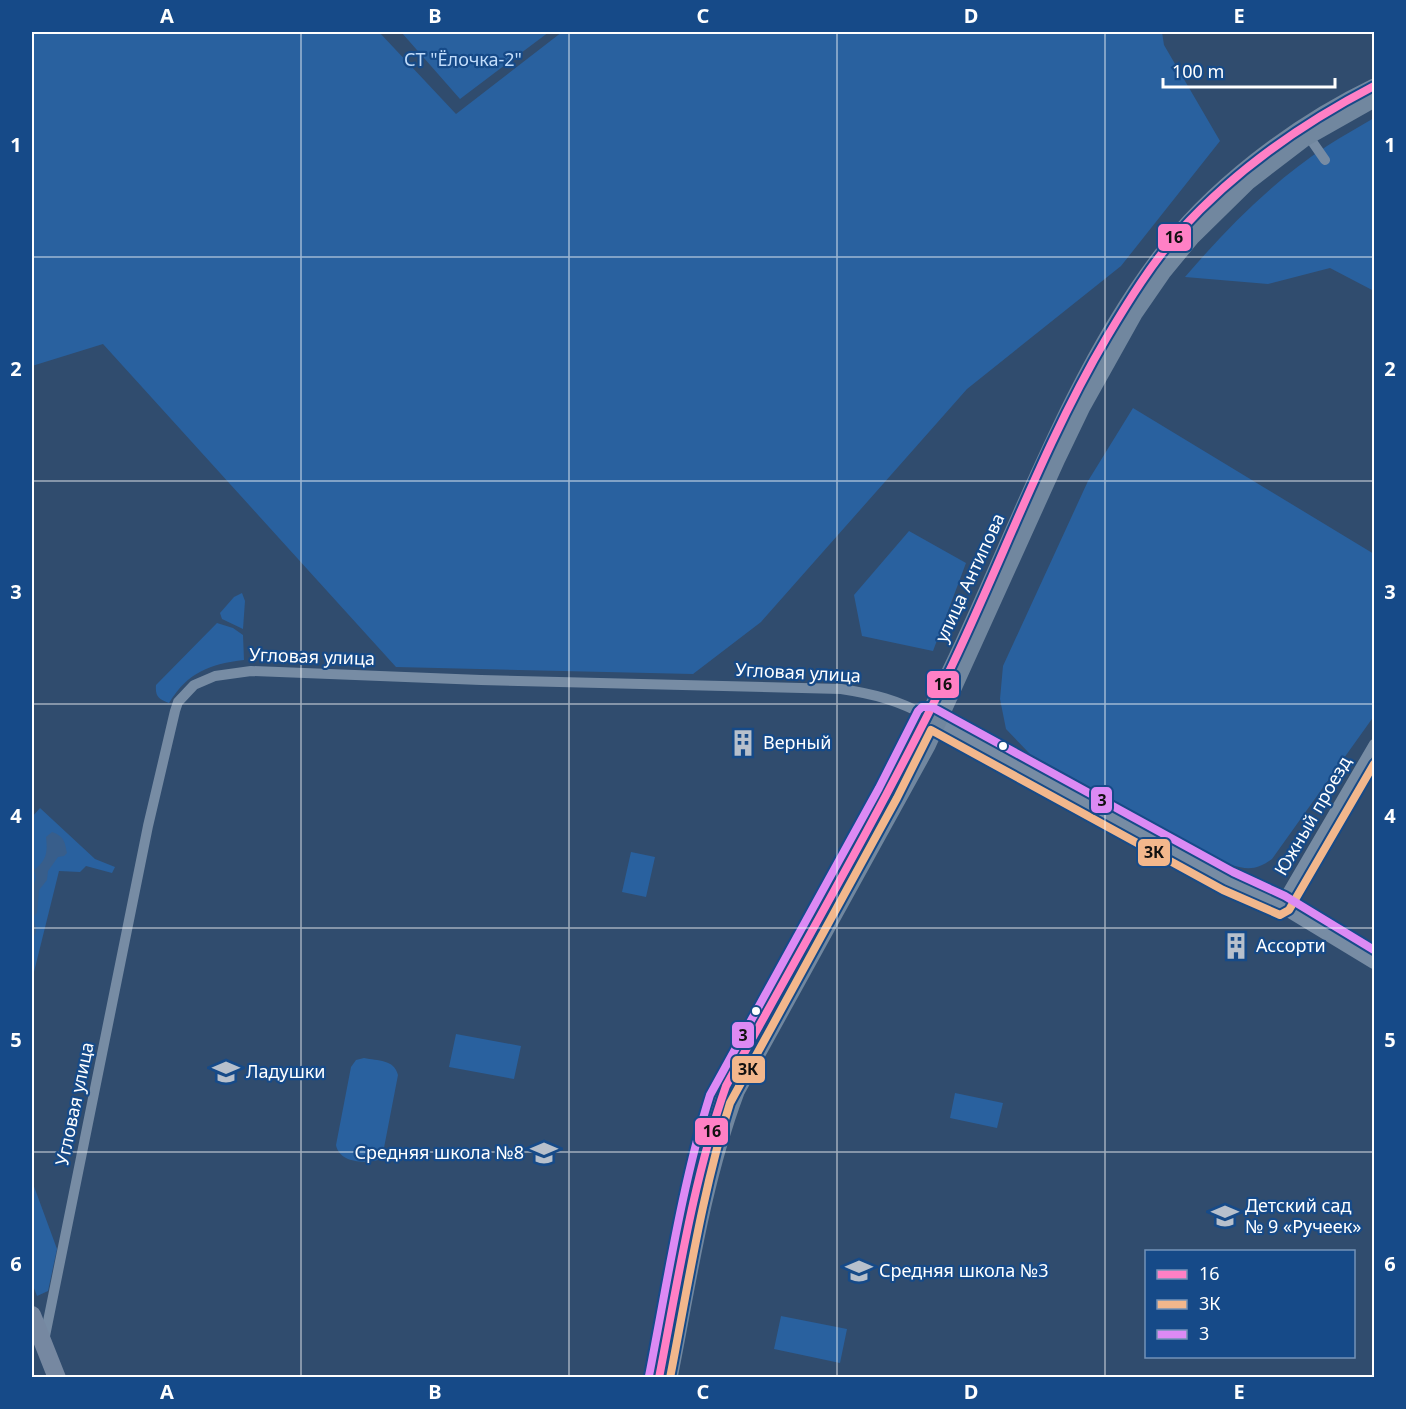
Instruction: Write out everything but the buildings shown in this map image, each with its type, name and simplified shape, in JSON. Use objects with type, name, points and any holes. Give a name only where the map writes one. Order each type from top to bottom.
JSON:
[{"type":"main road","name":"улица Антипова","points":[[670,1377],[700,1225],[731,1104],[928,746],[932,719],[947,676],[1065,419],[1130,300],[1176,237],[1217,195],[1274,146],[1314,119],[1374,86]]},
{"type":"main road","name":"улица Антипова","points":[[659,1377],[686,1240],[711,1128],[720,1099],[888,793],[932,719],[1083,407],[1135,314],[1164,272],[1220,209],[1265,169],[1309,137],[1374,100]]},
{"type":"main road","points":[[32,1315],[57,1377]]},
{"type":"street","points":[[1309,137],[1325,160]]},
{"type":"street","name":"Угловая улица","points":[[43,1344],[166,745],[178,702],[194,685],[215,676],[251,671],[481,680],[841,689],[874,694],[900,702],[932,719]]},
{"type":"street","points":[[932,719],[1228,881],[1280,905],[1374,962]]},
{"type":"street","name":"Южный проезд","points":[[1280,905],[1374,744]]},
{"type":"green space","points":[[32,32],[379,32],[456,114],[562,32],[1162,32],[1164,45],[1220,141],[1121,266],[967,389],[761,622],[693,674],[396,667],[103,344],[32,366]]},
{"type":"green space","name":"СТ \"Ёлочка-2\"","points":[[403,32],[549,32],[460,99]]},
{"type":"green space","points":[[1374,118],[1374,291],[1330,268],[1268,284],[1185,277],[1234,223],[1288,174],[1333,142]]},
{"type":"green space","points":[[1133,408],[1374,554],[1374,716],[1272,859],[1257,867],[1242,868],[1231,865],[1030,754],[1006,729],[1000,699],[1003,666],[1088,481]]},
{"type":"green space","points":[[909,531],[966,563],[933,651],[862,636],[854,595]]},
{"type":"green space","points":[[242,593],[245,601],[243,629],[222,619],[220,613],[234,597]]},
{"type":"green space","points":[[217,623],[233,628],[243,635],[244,660],[221,664],[201,671],[176,692],[169,703],[160,699],[156,692],[156,685]]},
{"type":"green space","points":[[40,808],[95,859],[115,867],[112,873],[86,866],[80,872],[59,871],[32,980],[32,817]]},
{"type":"green space","points":[[631,852],[655,857],[646,897],[622,892]]},
{"type":"green space","points":[[456,1034],[521,1046],[514,1079],[449,1067]]},
{"type":"green space","points":[[364,1058],[389,1063],[398,1075],[383,1153],[378,1160],[366,1162],[347,1158],[338,1151],[336,1145],[351,1067],[356,1060]]},
{"type":"green space","points":[[955,1093],[1003,1103],[997,1128],[950,1118]]},
{"type":"green space","points":[[32,1181],[57,1249],[48,1291],[37,1296],[32,1283]]},
{"type":"green space","points":[[781,1316],[847,1329],[840,1363],[774,1349]]},
{"type":"shaded area","points":[[52,832],[63,840],[67,853],[58,857],[48,871],[47,880],[39,890],[37,913],[32,918],[32,892],[36,877],[34,870],[44,860],[47,848],[46,837]]},
{"type":"shaded area","points":[[32,918],[36,931],[32,938]]},
{"type":"transit line","name":"16","points":[[659,1378],[695,1194],[726,1086],[866,833],[920,730],[966,635],[1042,463],[1084,378],[1115,323],[1150,269],[1201,209],[1246,168],[1295,132],[1374,86]]},
{"type":"transit line","name":"3","points":[[649,1376],[683,1199],[710,1095],[922,707],[932,707],[1233,872],[1285,896],[1374,950]]},
{"type":"transit line","name":"3К","points":[[670,1378],[703,1205],[730,1103],[897,798],[931,730],[1223,890],[1280,915],[1289,910],[1374,764]]},
{"type":"place","name":"Верный","points":[[743,743]]},
{"type":"place","name":"Ассорти","points":[[1236,946]]},
{"type":"place","name":"Ладушки","points":[[226,1072]]},
{"type":"place","name":"Средняя школа №8","points":[[544,1153]]},
{"type":"place","name":"Детский сад № 9 «Ручеек»","points":[[1225,1216]]},
{"type":"place","name":"Средняя школа №3","points":[[859,1271]]}]
